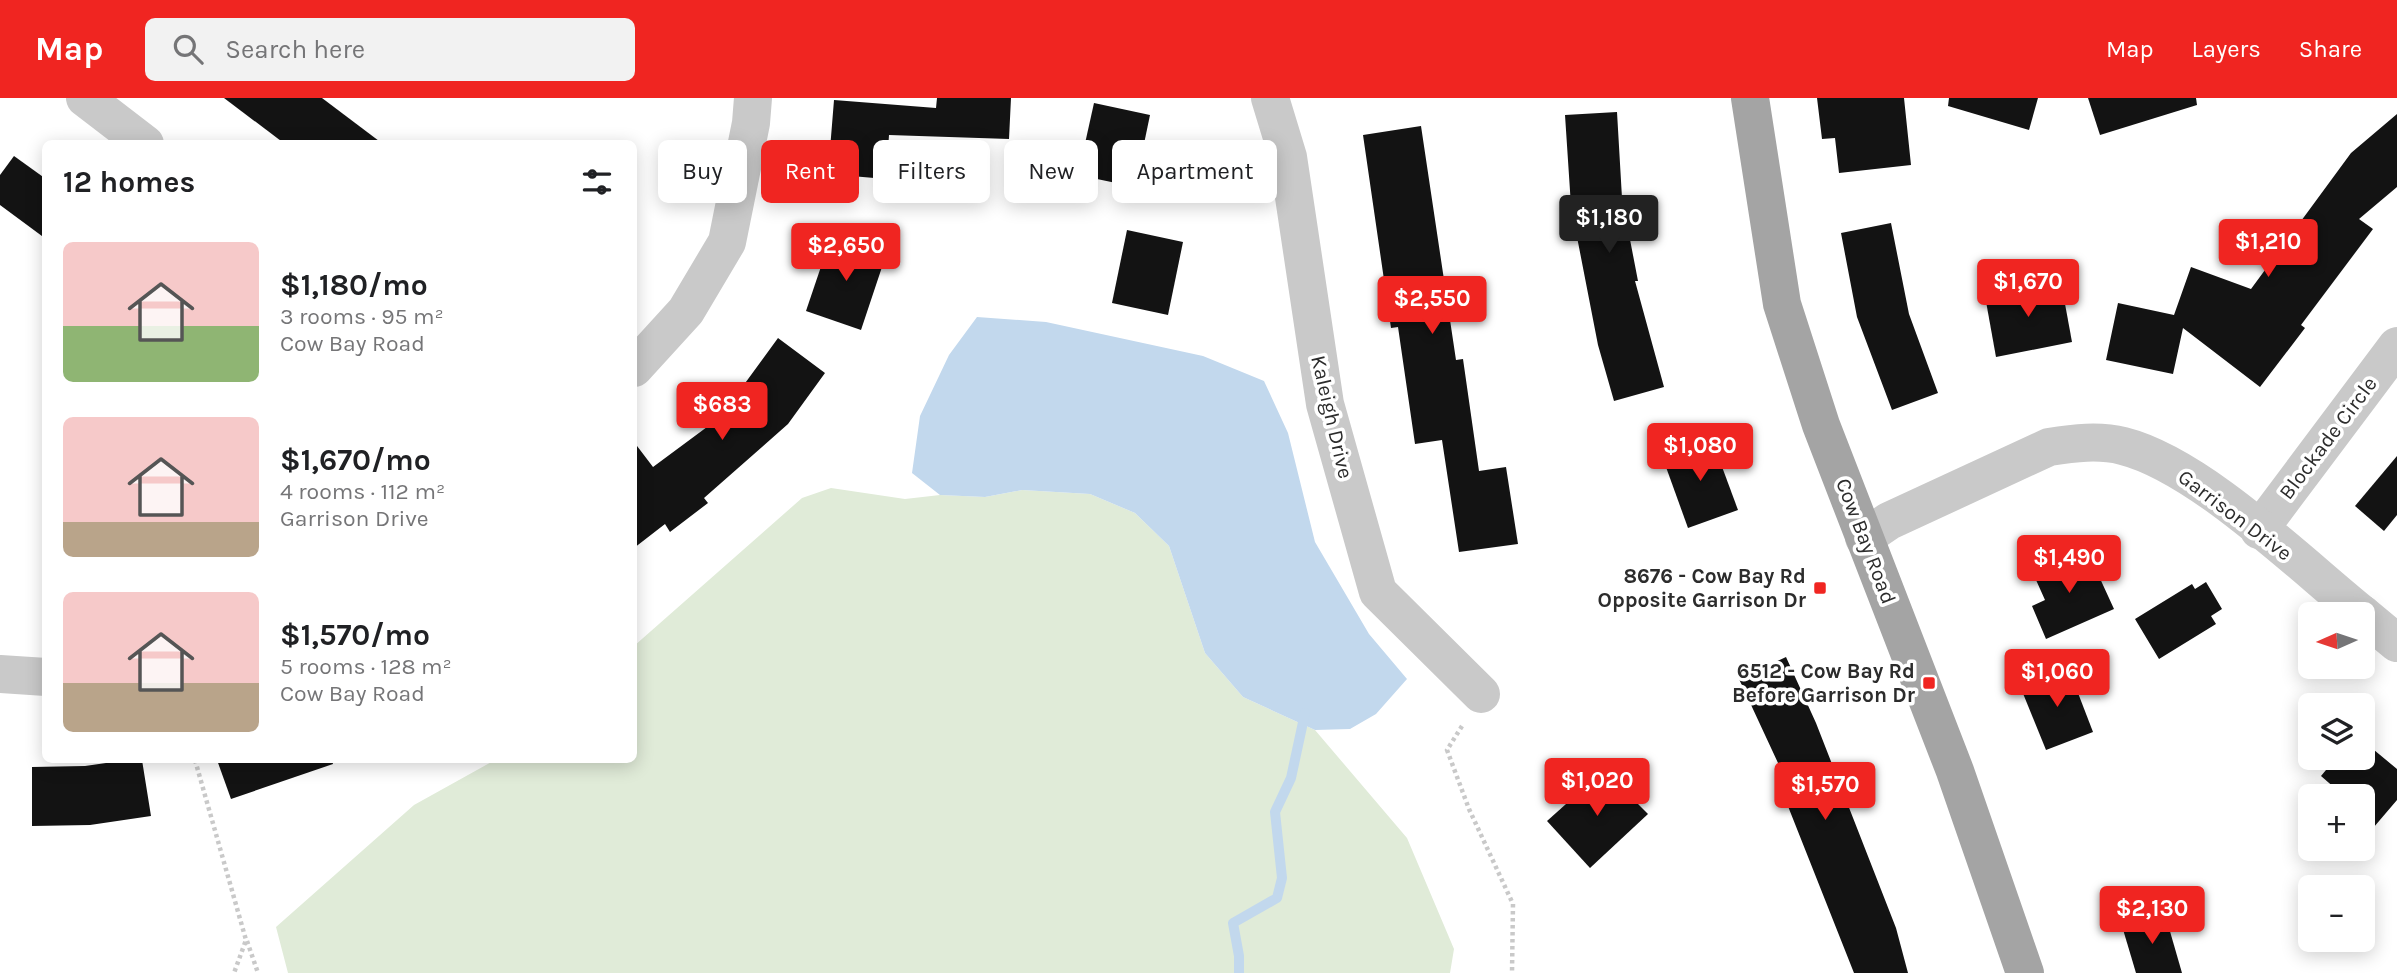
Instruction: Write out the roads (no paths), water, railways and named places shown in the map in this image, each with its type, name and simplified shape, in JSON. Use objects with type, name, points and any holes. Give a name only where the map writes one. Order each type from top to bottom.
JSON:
[{"type":"main road","name":"Cow Bay Road","points":[[1750,98],[1782,304],[1821,425],[1955,771],[2025,973]]},
{"type":"street","points":[[85,98],[140,140]]},
{"type":"street","points":[[637,365],[687,311],[727,242],[753,98]]},
{"type":"street","name":"Kaleigh Drive","points":[[1270,98],[1287,157],[1325,404],[1378,592],[1481,694]]},
{"type":"street","name":"Blockade Circle","points":[[2259,530],[2397,346]]},
{"type":"street","name":"Garrison Drive","points":[[1864,538],[1889,521],[2037,453],[2072,443],[2120,445],[2148,454],[2203,486],[2347,602]]},
{"type":"street","name":"Garrison Drive","points":[[2375,625],[2397,643]]},
{"type":"street","points":[[0,674],[42,677]]},
{"type":"water","points":[[977,317],[1046,322],[1203,356],[1264,381],[1288,433],[1315,542],[1369,634],[1407,679],[1376,714],[1350,729],[1315,730],[1243,697],[1205,653],[1169,546],[1135,513],[1090,494],[1022,490],[985,497],[940,495],[912,473],[920,416],[949,355]]},
{"type":"waterway","points":[[1239,973],[1233,923],[1277,898],[1282,878],[1275,812],[1291,778],[1305,713]]},
{"type":"place","name":"8676 - Cow Bay Rd Opposite Garrison Dr","points":[[1820,588]]},
{"type":"place","name":"6512 - Cow Bay Rd Before Garrison Dr","points":[[1929,683]]}]
